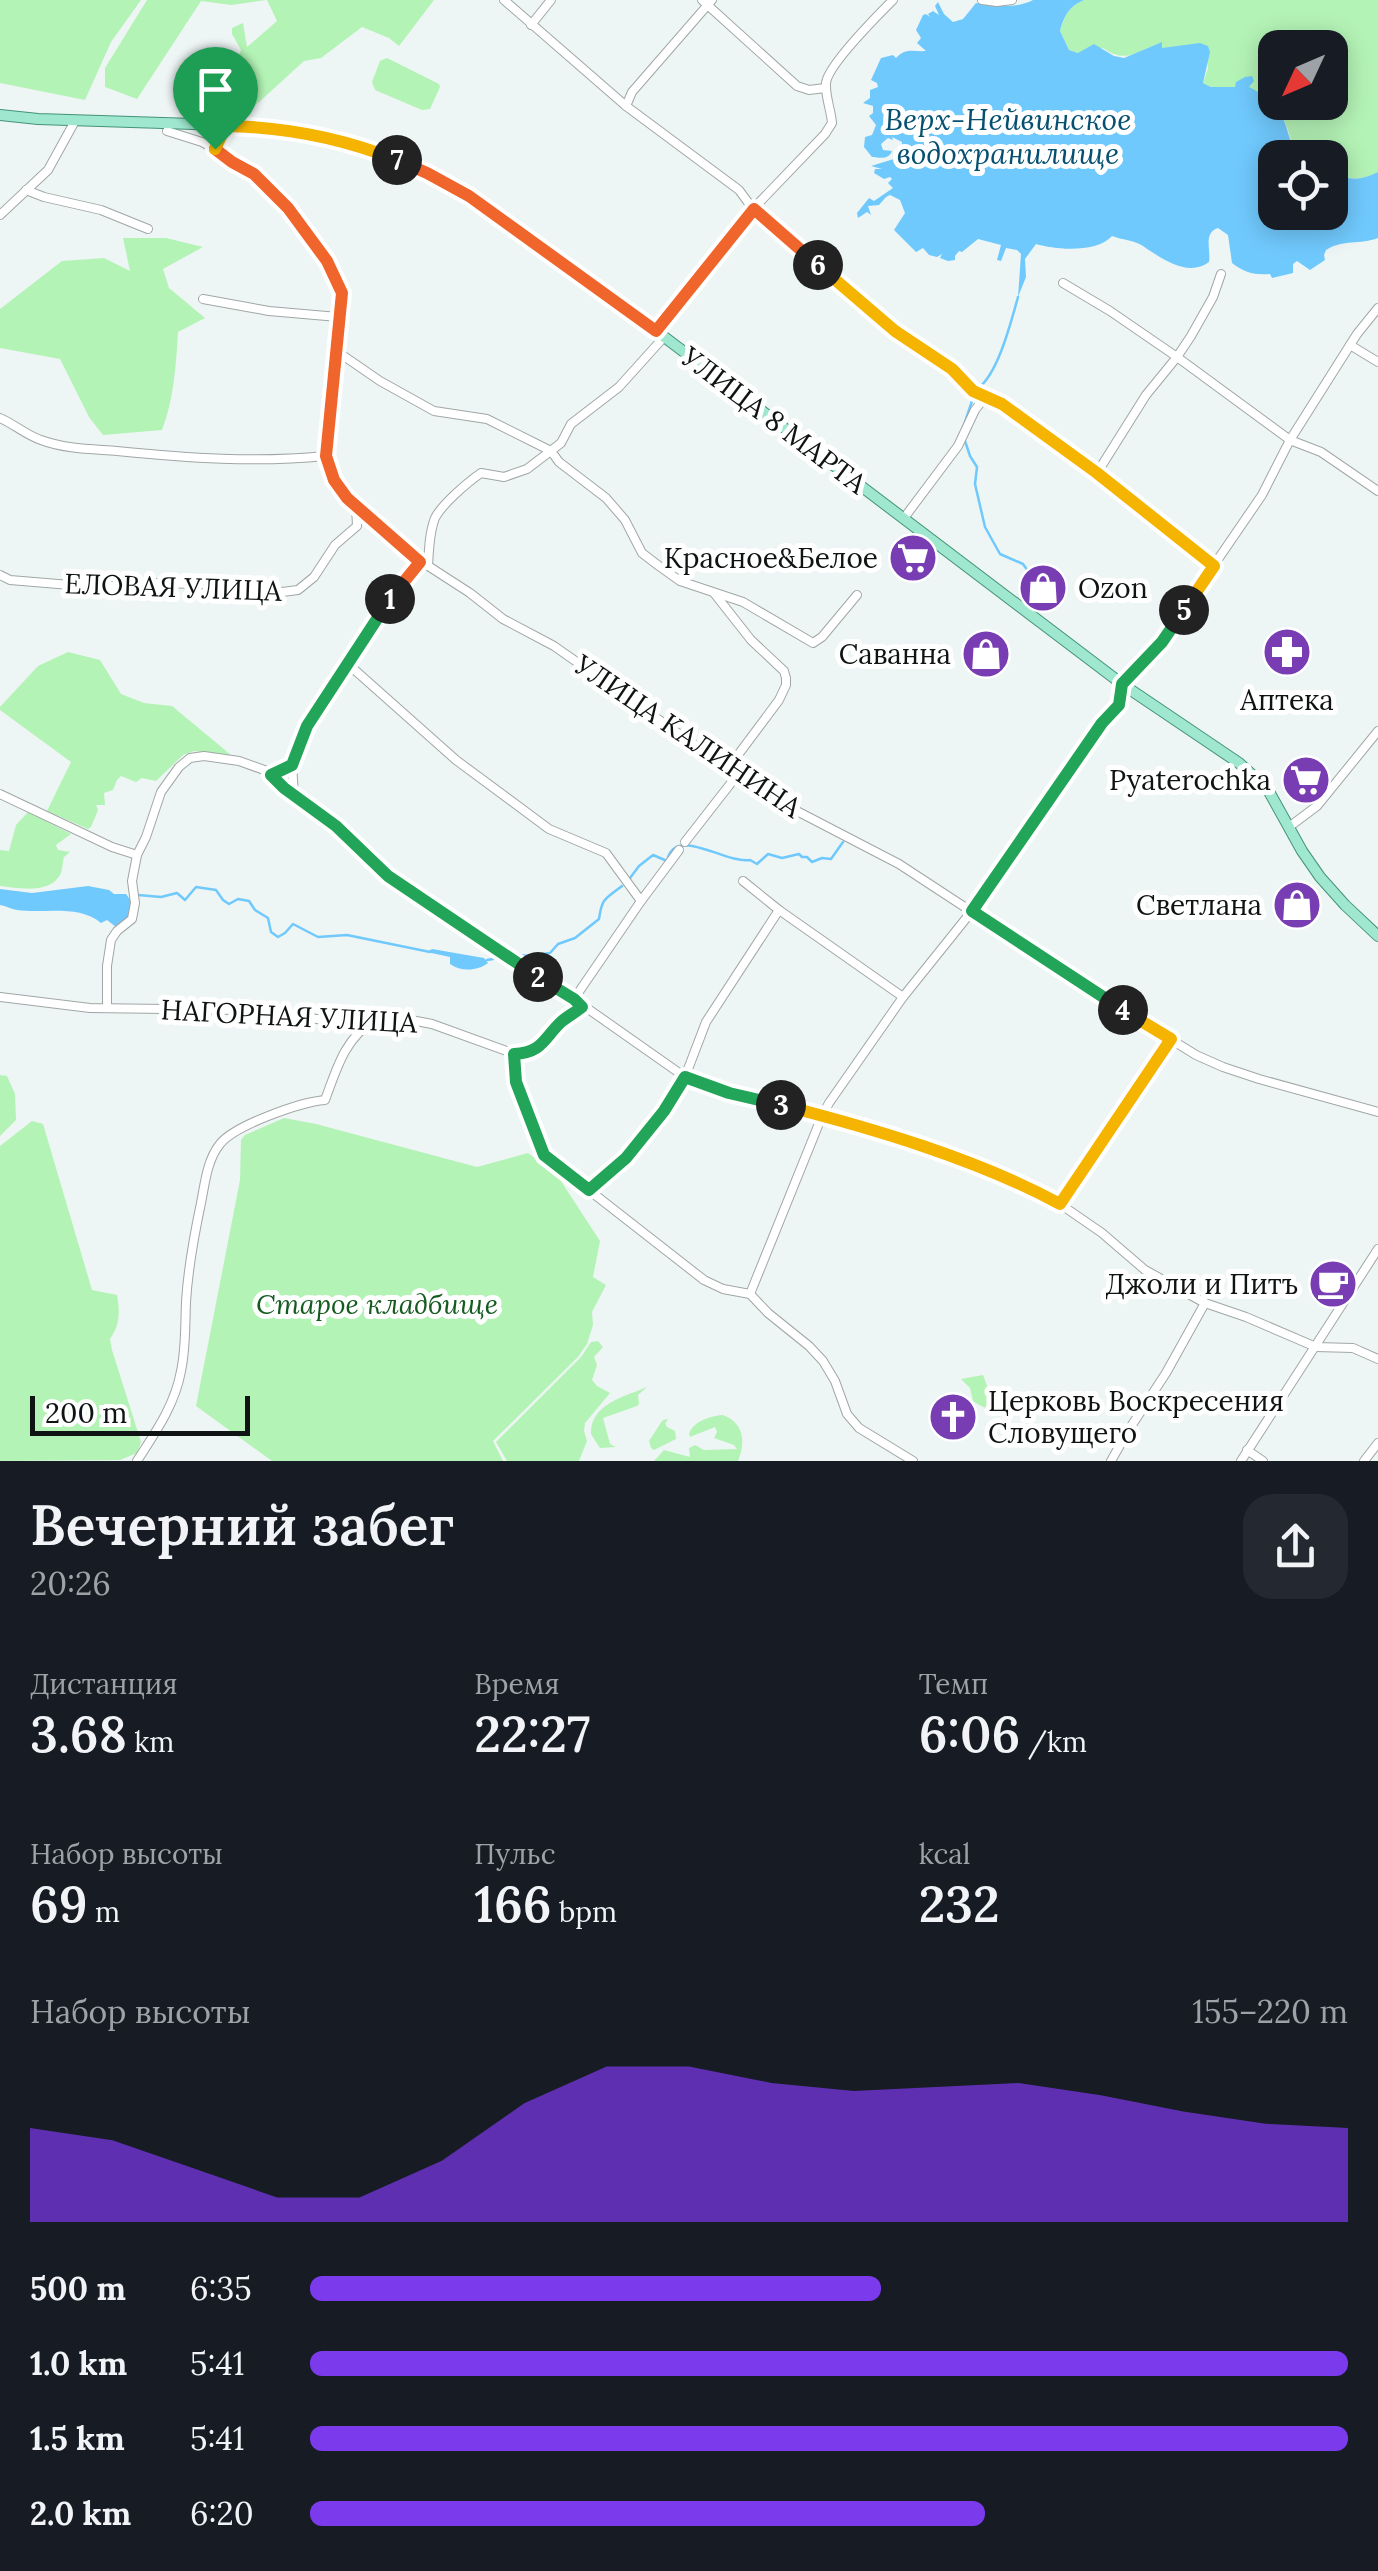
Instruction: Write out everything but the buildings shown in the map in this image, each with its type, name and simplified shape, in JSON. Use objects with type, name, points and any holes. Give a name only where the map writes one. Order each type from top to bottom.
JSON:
[{"type":"main road","name":"УЛИЦА 8 МАРТА","points":[[0,115],[257,126],[315,135],[427,173],[469,196],[660,334],[1122,684],[1239,763],[1266,788],[1320,878],[1378,936]]},
{"type":"street","points":[[504,0],[626,106],[740,190],[754,209],[895,331],[1097,473],[1214,566]]},
{"type":"street","points":[[531,25],[551,0]]},
{"type":"street","points":[[294,796],[292,765],[307,726],[391,598],[424,564],[437,516],[484,472],[498,477],[517,475],[551,451],[561,443],[570,424],[619,386],[754,209],[829,128],[832,116],[826,88],[831,69],[893,0]]},
{"type":"street","points":[[982,0],[1012,0]]},
{"type":"street","points":[[626,106],[632,92],[707,2],[797,86],[809,90],[826,88]]},
{"type":"street","points":[[0,215],[48,170],[76,121]]},
{"type":"street","points":[[215,149],[226,126]]},
{"type":"street","points":[[0,418],[38,439],[65,446],[191,458],[279,461],[326,456],[342,293],[327,261],[288,208],[254,174],[202,142],[167,131]]},
{"type":"street","points":[[26,190],[101,210],[148,230]]},
{"type":"street","points":[[1097,473],[1146,395],[1177,357],[1213,296],[1221,274]]},
{"type":"street","points":[[1063,284],[1177,357],[1290,440],[1321,452],[1378,491]]},
{"type":"street","points":[[202,299],[269,311],[338,317]]},
{"type":"street","points":[[750,1294],[822,1116],[853,1066],[972,911],[1102,723],[1119,705],[1122,684],[1162,642],[1214,566],[1262,495],[1290,440],[1350,345],[1378,308]]},
{"type":"street","points":[[1350,345],[1378,362]]},
{"type":"street","points":[[335,350],[434,411],[487,418],[551,451],[616,510],[642,553],[675,578],[743,602],[813,643],[857,595]]},
{"type":"street","points":[[904,518],[958,446],[980,394]]},
{"type":"street","name":"УЛИЦА КАЛИНИНА","points":[[326,456],[334,480],[347,498],[424,564],[470,593],[502,620],[543,638],[766,794],[885,857],[1088,988],[1222,1067],[1378,1112]]},
{"type":"street","points":[[356,505],[357,526],[377,524]]},
{"type":"street","name":"ЕЛОВАЯ УЛИЦА","points":[[0,575],[10,580],[94,587],[154,583],[298,590],[314,577],[335,545],[357,526]]},
{"type":"street","points":[[574,999],[734,770],[786,685],[784,671],[751,640],[714,592]]},
{"type":"street","points":[[348,664],[456,760],[549,829],[606,853],[640,901]]},
{"type":"street","points":[[1289,826],[1317,806],[1378,731]]},
{"type":"street","points":[[107,1008],[110,945],[135,911],[132,881],[137,856],[161,792],[184,761],[196,756],[239,762],[267,771],[336,826],[388,876],[685,1077],[976,1166],[1060,1204],[1145,1270],[1205,1303],[1316,1348],[1352,1348],[1378,1359]]},
{"type":"street","points":[[271,775],[292,765]]},
{"type":"street","points":[[0,794],[137,856]]},
{"type":"street","points":[[744,881],[903,997]]},
{"type":"street","points":[[589,1190],[626,1158],[664,1111],[685,1077],[706,1022],[779,910]]},
{"type":"street","name":"НАГОРНАЯ УЛИЦА","points":[[0,996],[107,1008],[242,1010],[325,1020],[412,1019],[514,1054]]},
{"type":"street","points":[[582,1007],[560,1022],[538,1048],[514,1054],[516,1082],[544,1155],[704,1280],[723,1289],[750,1294],[816,1353],[835,1381],[847,1414],[859,1428],[913,1461]]},
{"type":"street","points":[[137,1461],[166,1414],[181,1376],[191,1254],[215,1151],[239,1130],[294,1107],[326,1100],[344,1050],[354,1036],[377,1019]]},
{"type":"street","points":[[1060,1204],[1171,1039]]},
{"type":"street","points":[[1241,1461],[1378,1249]]},
{"type":"street","points":[[1111,1461],[1205,1303]]},
{"type":"street","points":[[1364,1461],[1378,1443]]},
{"type":"street","points":[[1247,1450],[1264,1461]]},
{"type":"green space","points":[[0,0],[141,0],[111,42],[85,100],[0,83]]},
{"type":"green space","points":[[147,0],[266,0],[231,5],[201,1],[137,99],[105,87],[105,68]]},
{"type":"green space","points":[[267,0],[434,0],[399,46],[362,27],[321,58],[304,61],[258,103],[242,112],[219,108],[241,50],[232,28],[243,23],[247,47],[277,21]]},
{"type":"green space","points":[[1084,0],[1378,0],[1378,172],[1348,178],[1348,140],[1291,140],[1284,120],[1348,120],[1348,30],[1258,30],[1258,95],[1203,83],[1207,58],[1161,48],[1161,43],[1126,56],[1103,48],[1078,53],[1069,50],[1060,31],[1074,5]]},
{"type":"green space","points":[[387,58],[439,84],[430,109],[422,110],[375,90],[372,82],[380,61]]},
{"type":"green space","points":[[123,238],[166,238],[203,247],[163,269],[169,288],[205,318],[178,332],[172,394],[162,430],[103,435],[89,417],[60,359],[0,348],[0,309],[62,261],[104,258],[130,271]]},
{"type":"green space","points":[[68,652],[100,660],[121,694],[144,703],[172,706],[231,755],[194,751],[183,755],[156,781],[142,778],[136,782],[121,776],[113,790],[104,793],[105,805],[96,805],[98,810],[88,829],[47,811],[71,762],[0,707],[38,666]]},
{"type":"green space","points":[[28,812],[71,834],[56,845],[58,850],[70,852],[64,857],[61,873],[50,885],[34,889],[0,886],[0,850],[9,851],[16,825]]},
{"type":"green space","points":[[0,1075],[7,1076],[15,1094],[16,1120],[0,1136]]},
{"type":"green space","name":"Старое кладбище","points":[[284,1118],[477,1167],[528,1153],[557,1175],[600,1241],[593,1277],[606,1285],[592,1312],[587,1344],[493,1441],[503,1461],[272,1461],[196,1406],[240,1180],[241,1140]]},
{"type":"green space","points":[[32,1121],[43,1124],[92,1290],[117,1295],[118,1318],[110,1339],[141,1442],[137,1453],[120,1460],[0,1461],[0,1146]]},
{"type":"green space","points":[[598,1341],[603,1347],[594,1357],[597,1365],[592,1380],[610,1393],[585,1423],[587,1441],[579,1461],[507,1461],[496,1442],[581,1357],[591,1342]]},
{"type":"green space","points":[[983,1375],[988,1388],[1009,1394],[1017,1401],[1014,1407],[997,1412],[973,1401],[970,1388],[961,1379]]},
{"type":"green space","points":[[647,1387],[638,1395],[637,1406],[603,1418],[610,1444],[616,1447],[600,1448],[591,1434],[596,1415],[610,1403]]},
{"type":"green space","points":[[723,1415],[735,1423],[741,1434],[738,1461],[654,1461],[664,1450],[690,1457],[689,1448],[695,1445],[704,1450],[737,1449],[714,1438],[715,1427],[690,1437],[691,1429],[698,1423]]},
{"type":"green space","points":[[666,1419],[676,1439],[654,1450],[649,1441]]},
{"type":"water","name":"Верх-Нейвинское водохранилище","points":[[1084,0],[1071,8],[1060,31],[1069,50],[1078,53],[1094,44],[1124,58],[1162,42],[1162,48],[1200,43],[1208,46],[1203,83],[1235,87],[1236,82],[1252,76],[1254,81],[1249,87],[1258,93],[1258,120],[1283,120],[1291,140],[1258,140],[1258,230],[1348,230],[1348,177],[1378,172],[1378,238],[1332,247],[1326,250],[1325,260],[1310,270],[1297,261],[1293,273],[1272,278],[1270,274],[1250,273],[1232,263],[1228,235],[1218,228],[1209,238],[1209,262],[1192,268],[1112,236],[1087,248],[1036,244],[1025,259],[1026,277],[1018,297],[1021,254],[1017,250],[1006,248],[1001,261],[997,260],[1001,245],[978,239],[959,251],[955,260],[940,258],[942,254],[929,255],[923,248],[916,252],[894,230],[905,213],[900,200],[890,195],[879,205],[868,206],[871,215],[867,212],[858,218],[857,213],[869,198],[874,201],[893,188],[888,183],[890,177],[884,179],[874,173],[875,169],[882,169],[871,166],[901,153],[902,142],[892,137],[893,140],[888,138],[881,144],[883,150],[892,151],[886,157],[872,157],[864,147],[865,137],[872,135],[876,125],[869,116],[873,106],[863,103],[870,98],[870,90],[878,87],[871,80],[881,58],[926,51],[917,43],[921,38],[916,30],[923,15],[930,17],[928,14],[933,11],[939,15],[935,6],[938,2],[953,22],[963,19],[976,3]]},
{"type":"water","points":[[88,886],[126,894],[132,902],[127,920],[116,927],[107,920],[101,923],[82,914],[17,910],[0,905],[0,889],[32,893]]},
{"type":"water","points":[[432,949],[484,958],[488,963],[474,969],[459,968],[450,964],[450,957],[427,952]]},
{"type":"waterway","points":[[978,388],[998,360],[1018,297]]},
{"type":"waterway","points":[[961,434],[974,395]]},
{"type":"waterway","points":[[965,441],[977,467],[975,484],[985,527],[1000,554],[1023,564],[1028,571],[1027,582],[1020,591]]},
{"type":"waterway","points":[[630,878],[653,855],[667,861],[672,850],[680,846],[690,845],[757,864],[768,854],[782,858],[799,854],[812,862],[831,859],[843,842]]},
{"type":"waterway","points":[[513,954],[550,953],[558,944],[575,938],[599,919],[605,900],[622,886]]},
{"type":"waterway","points":[[138,895],[161,897],[177,893],[185,900],[196,887],[216,890],[229,904],[238,899],[249,901],[268,918],[271,932],[278,937],[293,924],[318,937],[347,935],[430,952]]},
{"type":"waterway","points":[[487,960],[499,958]]},
{"type":"place","name":"Красное&Белое","points":[[913,558]]},
{"type":"place","name":"Ozon","points":[[1043,588]]},
{"type":"place","name":"Аптека","points":[[1287,652]]},
{"type":"place","name":"Саванна","points":[[986,654]]},
{"type":"place","name":"Pyaterochka","points":[[1306,780]]},
{"type":"place","name":"Светлана","points":[[1297,905]]},
{"type":"place","name":"Джоли и Питъ","points":[[1333,1284]]},
{"type":"place","name":"Церковь Воскресения Словущего","points":[[953,1417]]},
{"type":"route","points":[[226,126],[257,126],[315,135],[391,158],[469,196],[656,331],[754,209],[905,339],[947,365],[973,391],[1002,404],[1097,473],[1214,566],[1162,642],[1122,684],[1119,705],[1102,723],[972,911],[1171,1039],[1060,1204],[959,1160],[685,1077],[664,1111],[626,1158],[589,1190],[544,1155],[516,1082],[514,1054],[538,1048],[560,1022],[582,1007],[388,876],[336,826],[271,775],[292,765],[307,726],[391,598],[420,562],[347,498],[329,469],[326,446],[342,293],[327,261],[288,208],[254,174],[215,149],[226,126]]}]
